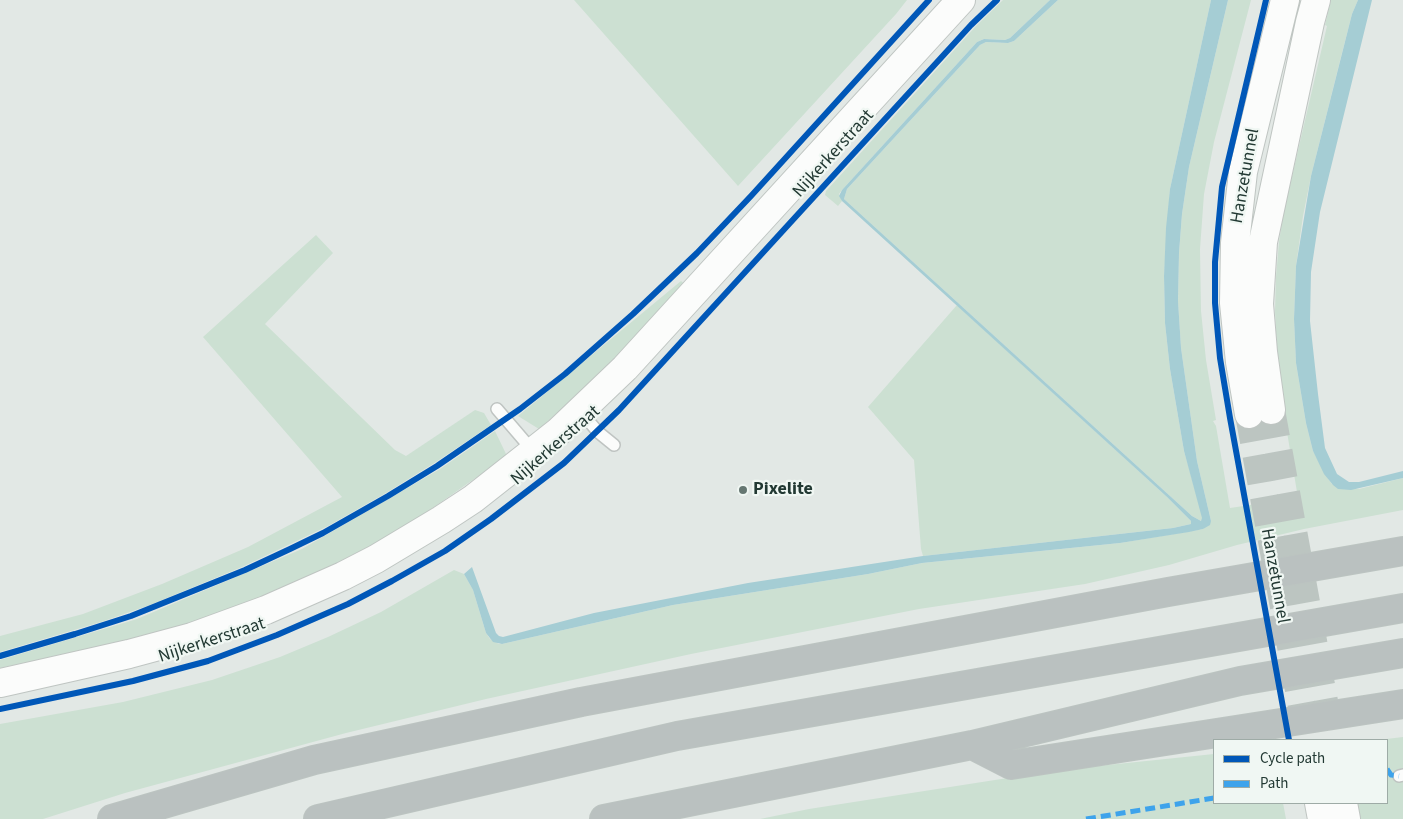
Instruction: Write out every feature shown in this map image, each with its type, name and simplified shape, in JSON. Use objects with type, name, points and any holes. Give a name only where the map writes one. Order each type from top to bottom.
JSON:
[{"type":"highway","points":[[112,819],[314,760],[581,702],[1403,550]]},
{"type":"highway","points":[[318,819],[677,736],[1403,608]]},
{"type":"highway","points":[[604,819],[972,745],[1240,681],[1403,653]]},
{"type":"highway","points":[[972,745],[1011,765],[1403,704]]},
{"type":"main road","name":"Hanzetunnel","points":[[1285,0],[1243,172],[1234,243],[1234,303],[1240,362],[1260,412],[1263,352],[1259,304],[1263,242],[1316,0]]},
{"type":"main road","name":"Nijkerkerstraat","points":[[0,683],[129,654],[192,637],[266,610],[305,594],[376,558],[441,520],[494,484],[580,412],[651,340],[952,3]]},
{"type":"main road","points":[[1319,804],[1322,819]]},
{"type":"main road","points":[[1343,804],[1346,819]]},
{"type":"lane","points":[[497,409],[534,452]]},
{"type":"lane","points":[[580,412],[598,432],[614,445]]},
{"type":"green space","points":[[574,0],[907,0],[738,186]]},
{"type":"green space","points":[[1003,0],[1050,0],[1010,38],[1005,40],[984,39],[977,42],[842,190],[839,194],[842,201],[838,206],[825,195],[826,191],[976,26]]},
{"type":"green space","points":[[1058,0],[1211,0],[1170,189],[1164,276],[1165,323],[1170,369],[1184,451],[1203,518],[1201,521],[1192,516],[844,199],[847,189],[980,45],[986,42],[1008,43],[1014,41]]},
{"type":"green space","points":[[1228,0],[1251,0],[1214,142],[1204,194],[1200,249],[1201,311],[1206,360],[1216,420],[1213,421],[1216,426],[1230,508],[1298,498],[1284,414],[1277,351],[1275,311],[1279,242],[1283,215],[1327,26],[1325,25],[1331,0],[1358,0],[1352,14],[1342,53],[1311,176],[1303,216],[1296,266],[1294,319],[1296,363],[1306,423],[1313,451],[1329,480],[1332,484],[1359,489],[1403,478],[1403,510],[1304,529],[1237,545],[1169,565],[1085,584],[919,609],[691,654],[486,699],[346,733],[125,793],[43,819],[0,819],[0,724],[123,702],[212,680],[280,657],[381,612],[454,570],[464,574],[473,590],[486,633],[490,639],[502,644],[673,605],[868,574],[922,563],[1120,543],[1203,529],[1211,521],[1197,461],[1181,348],[1178,302],[1179,253],[1182,214],[1189,167]]},
{"type":"green space","points":[[316,235],[333,253],[265,324],[395,450],[406,456],[475,410],[484,413],[491,425],[386,493],[328,526],[242,567],[150,605],[101,622],[0,652],[0,636],[83,614],[162,584],[248,547],[342,497],[203,337]]},
{"type":"green space","points":[[681,281],[686,285],[584,389],[539,429],[518,416]]},
{"type":"green space","points":[[957,305],[1167,497],[1191,521],[1191,524],[1173,528],[923,556],[914,460],[868,407]]},
{"type":"green space","points":[[495,431],[507,456],[414,521],[313,575],[272,593],[193,622],[137,638],[0,668],[0,660],[137,619],[302,549],[440,469]]},
{"type":"green space","points":[[1403,737],[1403,819],[1358,819],[1355,804],[1388,804],[1388,739],[1386,739]]},
{"type":"green space","points":[[1213,754],[1213,804],[1283,804],[1286,819],[760,819],[809,809],[1059,770]]},
{"type":"water","points":[[1050,0],[1058,0],[1014,41],[1008,43],[986,42],[980,45],[847,189],[844,199],[1192,516],[1201,521],[1202,518],[1184,451],[1170,369],[1165,323],[1166,228],[1170,189],[1211,0],[1228,0],[1189,167],[1182,214],[1179,253],[1178,301],[1181,348],[1197,461],[1211,521],[1210,525],[1203,529],[1189,532],[1120,543],[922,563],[868,574],[673,605],[502,644],[493,642],[486,633],[473,590],[464,574],[472,567],[496,633],[503,637],[594,613],[748,583],[923,556],[1173,528],[1191,524],[1191,521],[1167,497],[842,201],[839,196],[842,190],[977,42],[984,39],[1005,40],[1010,38]]},
{"type":"water","points":[[1358,0],[1372,0],[1320,212],[1311,272],[1310,321],[1325,448],[1337,474],[1349,482],[1359,482],[1403,471],[1403,478],[1351,490],[1338,489],[1333,485],[1324,474],[1313,451],[1306,423],[1296,363],[1294,319],[1296,266],[1311,176],[1352,14]]},
{"type":"tunnel","points":[[1271,410],[1331,739]]},
{"type":"tunnel","points":[[1249,414],[1308,739]]},
{"type":"marked path","points":[[1388,770],[1391,775],[1399,776]]},
{"type":"marked path","points":[[1086,819],[1213,798]]},
{"type":"cycle path","points":[[0,656],[131,616],[245,570],[290,549],[323,533],[388,496],[437,466],[520,409],[565,374],[633,314],[697,253],[929,0]]},
{"type":"cycle path","points":[[0,709],[133,681],[208,661],[277,635],[348,604],[392,581],[445,551],[491,519],[564,463],[619,410],[971,25],[997,0]]},
{"type":"cycle path","points":[[1266,0],[1222,187],[1215,262],[1215,303],[1220,358],[1230,418],[1289,739]]},
{"type":"place","name":"Pixelite","points":[[743,490]]}]
